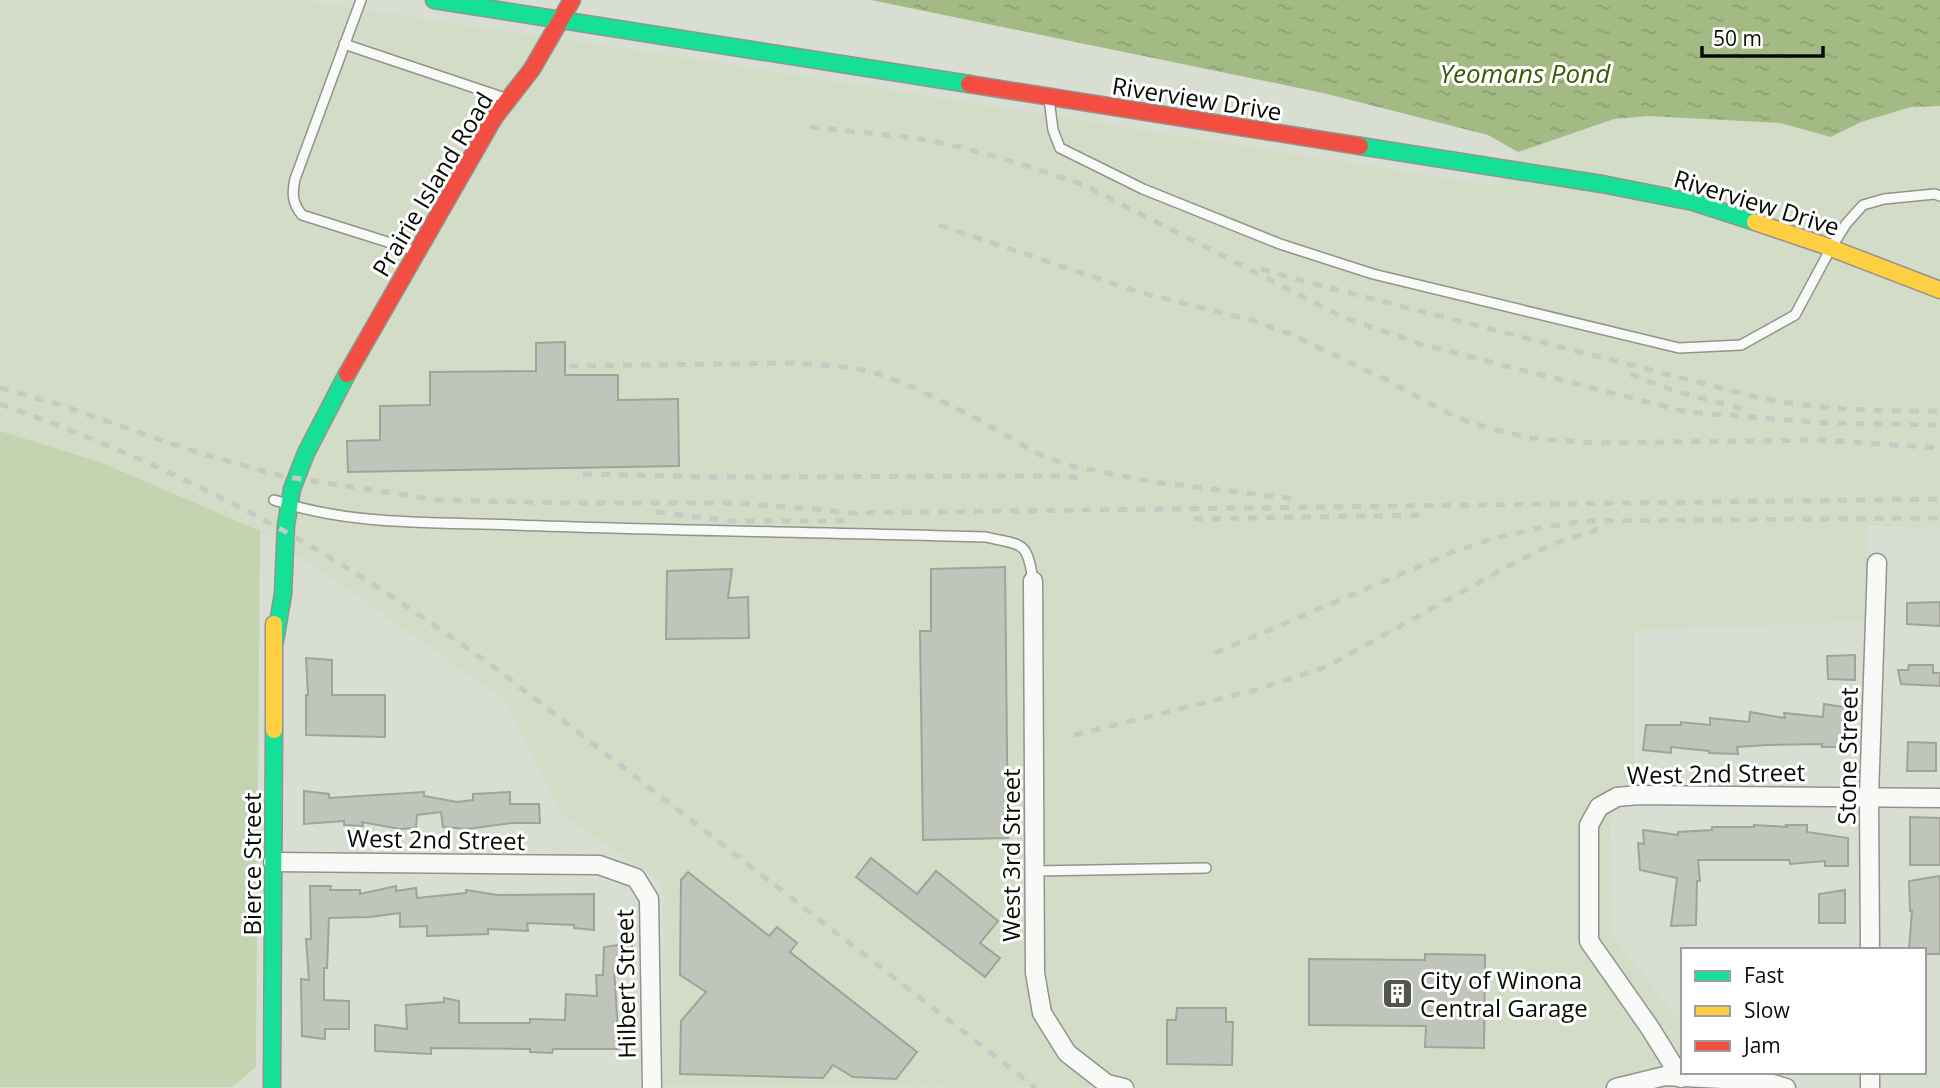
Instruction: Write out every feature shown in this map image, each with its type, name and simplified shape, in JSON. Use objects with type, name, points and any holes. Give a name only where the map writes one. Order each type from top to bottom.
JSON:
[{"type":"street","name":"Riverview Drive","points":[[434,0],[1602,184],[1693,202],[1831,248],[1940,290]]},
{"type":"street","name":"Prairie Island Road","points":[[281,502],[281,476],[303,430],[335,395],[494,118],[532,69],[572,0]]},
{"type":"street","name":"Bierce Street","points":[[272,1088],[275,640],[284,586],[285,533],[281,502]]},
{"type":"street","name":"Stone Street","points":[[1870,948],[1869,796],[1877,563]]},
{"type":"street","name":"West 3rd Street","points":[[1033,581],[1035,973],[1042,1013],[1067,1053],[1107,1084],[1124,1088]]},
{"type":"street","name":"West 2nd Street","points":[[1681,1078],[1650,1028],[1589,942],[1589,825],[1600,807],[1617,797],[1639,795],[1940,798]]},
{"type":"street","name":"West 2nd Street","points":[[273,862],[599,865]]},
{"type":"street","name":"Hilbert Street","points":[[599,865],[636,878],[649,899],[652,1088]]},
{"type":"street","points":[[1616,1088],[1665,1076],[1762,1081],[1786,1088]]},
{"type":"lane","points":[[361,0],[295,179],[292,193],[294,203],[302,215],[417,251]]},
{"type":"lane","points":[[344,44],[509,99]]},
{"type":"lane","points":[[1048,98],[1053,130],[1060,148],[1143,189],[1268,239],[1373,274],[1679,348],[1741,345],[1795,315],[1831,248],[1846,224],[1863,205],[1884,199],[1935,194],[1940,196]]},
{"type":"lane","points":[[281,502],[318,513],[359,519],[561,527],[986,537],[1023,546],[1029,555],[1033,581]]},
{"type":"lane","points":[[1035,871],[1206,868]]},
{"type":"shaded area","points":[[0,0],[299,0],[726,64],[1495,186],[1523,150],[1614,119],[1650,116],[1780,123],[1831,137],[1861,122],[1911,107],[1940,106],[1940,529],[1867,525],[1866,621],[1634,631],[1634,771],[1610,821],[1612,935],[1681,1022],[1681,1074],[1689,1074],[1732,1088],[663,1086],[663,883],[563,815],[503,699],[316,567],[260,531],[100,462],[0,431]]},
{"type":"shaded area","points":[[0,431],[100,462],[260,531],[256,1067],[232,1087],[0,1087]]},
{"type":"water","name":"Yeomans Pond","points":[[871,0],[1940,0],[1940,106],[1911,107],[1861,122],[1831,137],[1780,123],[1649,116],[1614,119],[1518,152],[1488,135],[1323,93]]},
{"type":"building","points":[[565,342],[565,375],[618,375],[618,400],[678,399],[679,466],[348,472],[347,441],[380,440],[380,406],[430,405],[430,372],[536,371],[536,343]]},
{"type":"building","points":[[1005,567],[1008,838],[923,840],[920,631],[931,631],[931,569]]},
{"type":"building","points":[[732,569],[728,598],[748,597],[749,638],[666,639],[667,571]]},
{"type":"building","points":[[1940,602],[1940,626],[1907,624],[1907,603]]},
{"type":"building","points":[[1855,655],[1855,680],[1828,679],[1827,656]]},
{"type":"building","points":[[306,658],[332,660],[332,695],[385,695],[385,737],[306,735]]},
{"type":"building","points":[[1909,665],[1933,665],[1933,673],[1940,673],[1940,686],[1901,684],[1898,670],[1908,670]]},
{"type":"building","points":[[1824,704],[1844,707],[1848,747],[1822,747],[1822,744],[1767,745],[1737,747],[1738,754],[1671,747],[1671,753],[1643,750],[1646,725],[1681,725],[1681,722],[1710,725],[1710,718],[1749,722],[1750,712],[1785,718],[1784,713],[1823,717]]},
{"type":"building","points":[[1908,742],[1936,743],[1936,771],[1907,771]]},
{"type":"building","points":[[304,791],[329,794],[329,798],[424,792],[424,796],[457,802],[473,800],[473,794],[510,792],[510,804],[539,804],[540,823],[511,823],[467,829],[443,827],[441,812],[417,815],[416,828],[400,829],[362,822],[363,826],[344,825],[344,821],[304,824]]},
{"type":"building","points":[[1910,817],[1940,818],[1940,865],[1910,865]]},
{"type":"building","points":[[1807,825],[1807,832],[1848,838],[1848,866],[1825,866],[1825,861],[1790,864],[1789,860],[1698,860],[1700,881],[1697,881],[1696,925],[1671,926],[1677,878],[1640,870],[1638,843],[1644,844],[1643,830],[1678,835],[1678,832],[1712,830],[1712,827]]},
{"type":"building","points":[[871,858],[917,894],[936,871],[998,921],[980,943],[1000,958],[985,977],[856,877]]},
{"type":"building","points":[[688,872],[769,936],[777,927],[797,943],[790,952],[917,1052],[896,1079],[853,1077],[833,1065],[823,1078],[680,1074],[681,1021],[706,992],[680,975],[681,880]]},
{"type":"building","points":[[1940,876],[1940,954],[1926,954],[1926,948],[1909,948],[1912,911],[1909,881]]},
{"type":"building","points":[[310,886],[331,886],[330,890],[360,890],[360,894],[396,886],[396,891],[416,888],[417,898],[466,893],[466,890],[497,895],[594,894],[594,930],[574,928],[574,925],[527,923],[528,931],[488,929],[488,934],[427,936],[427,926],[400,927],[400,913],[329,918],[324,1000],[349,1001],[349,1029],[325,1029],[325,1039],[302,1036],[301,979],[309,980],[306,939],[311,939]]},
{"type":"building","points":[[1845,890],[1845,923],[1819,923],[1819,894]]},
{"type":"building","points":[[632,943],[632,967],[614,967],[619,1049],[553,1049],[552,1053],[530,1052],[530,1049],[431,1048],[431,1054],[375,1051],[375,1025],[407,1029],[406,1005],[444,1002],[444,998],[459,1001],[459,1023],[565,1020],[566,994],[597,996],[596,975],[603,975],[604,947]]},
{"type":"building","name":"City of Winona Central Garage","points":[[1425,954],[1485,955],[1484,1048],[1425,1047],[1426,1026],[1309,1025],[1309,959],[1425,960]]},
{"type":"building","points":[[1177,1008],[1226,1008],[1226,1022],[1233,1022],[1232,1065],[1167,1064],[1167,1020],[1176,1020]]},
{"type":"railway","points":[[810,127],[915,138],[960,147],[1084,185],[1343,317],[1420,344],[1687,412],[1827,423],[1940,425]]},
{"type":"railway","points":[[939,225],[1135,291],[1255,321],[1290,334],[1383,378],[1455,417],[1491,429],[1532,438],[1595,443],[1821,440],[1940,448]]},
{"type":"railway","points":[[1261,269],[1775,401],[1869,410],[1940,411]]},
{"type":"railway","points":[[569,366],[794,363],[854,368],[915,388],[1042,456],[1072,466],[1154,482],[1296,499]]},
{"type":"railway","points":[[1630,374],[1675,391],[1747,410]]},
{"type":"railway","points":[[0,388],[57,404],[193,451],[281,476],[438,500],[739,503],[855,513],[1940,499]]},
{"type":"railway","points":[[0,404],[85,436],[209,492],[290,534],[392,597],[494,667],[1036,1088]]},
{"type":"railway","points":[[583,474],[1086,478]]},
{"type":"railway","points":[[656,512],[732,521],[851,521]]},
{"type":"railway","points":[[1194,519],[1421,515]]},
{"type":"railway","points":[[1215,653],[1453,552],[1495,538],[1544,527],[1585,521],[1940,518]]},
{"type":"railway","points":[[1074,735],[1252,691],[1326,667],[1516,562],[1550,545],[1605,527]]},
{"type":"traffic: fast","points":[[434,0],[969,84]]},
{"type":"traffic: fast","points":[[1360,146],[1602,184],[1693,202],[1755,222]]},
{"type":"traffic: fast","points":[[275,641],[283,594],[286,525],[292,489],[306,453],[347,374]]},
{"type":"traffic: fast","points":[[272,1088],[274,730]]},
{"type":"traffic: slow","points":[[1755,222],[1940,290]]},
{"type":"traffic: slow","points":[[274,624],[274,730]]},
{"type":"traffic: jam","points":[[347,374],[494,118],[532,69],[572,0]]},
{"type":"traffic: jam","points":[[969,84],[1360,146]]},
{"type":"place","name":"City of Winona Central Garage","points":[[1397,993]]}]
